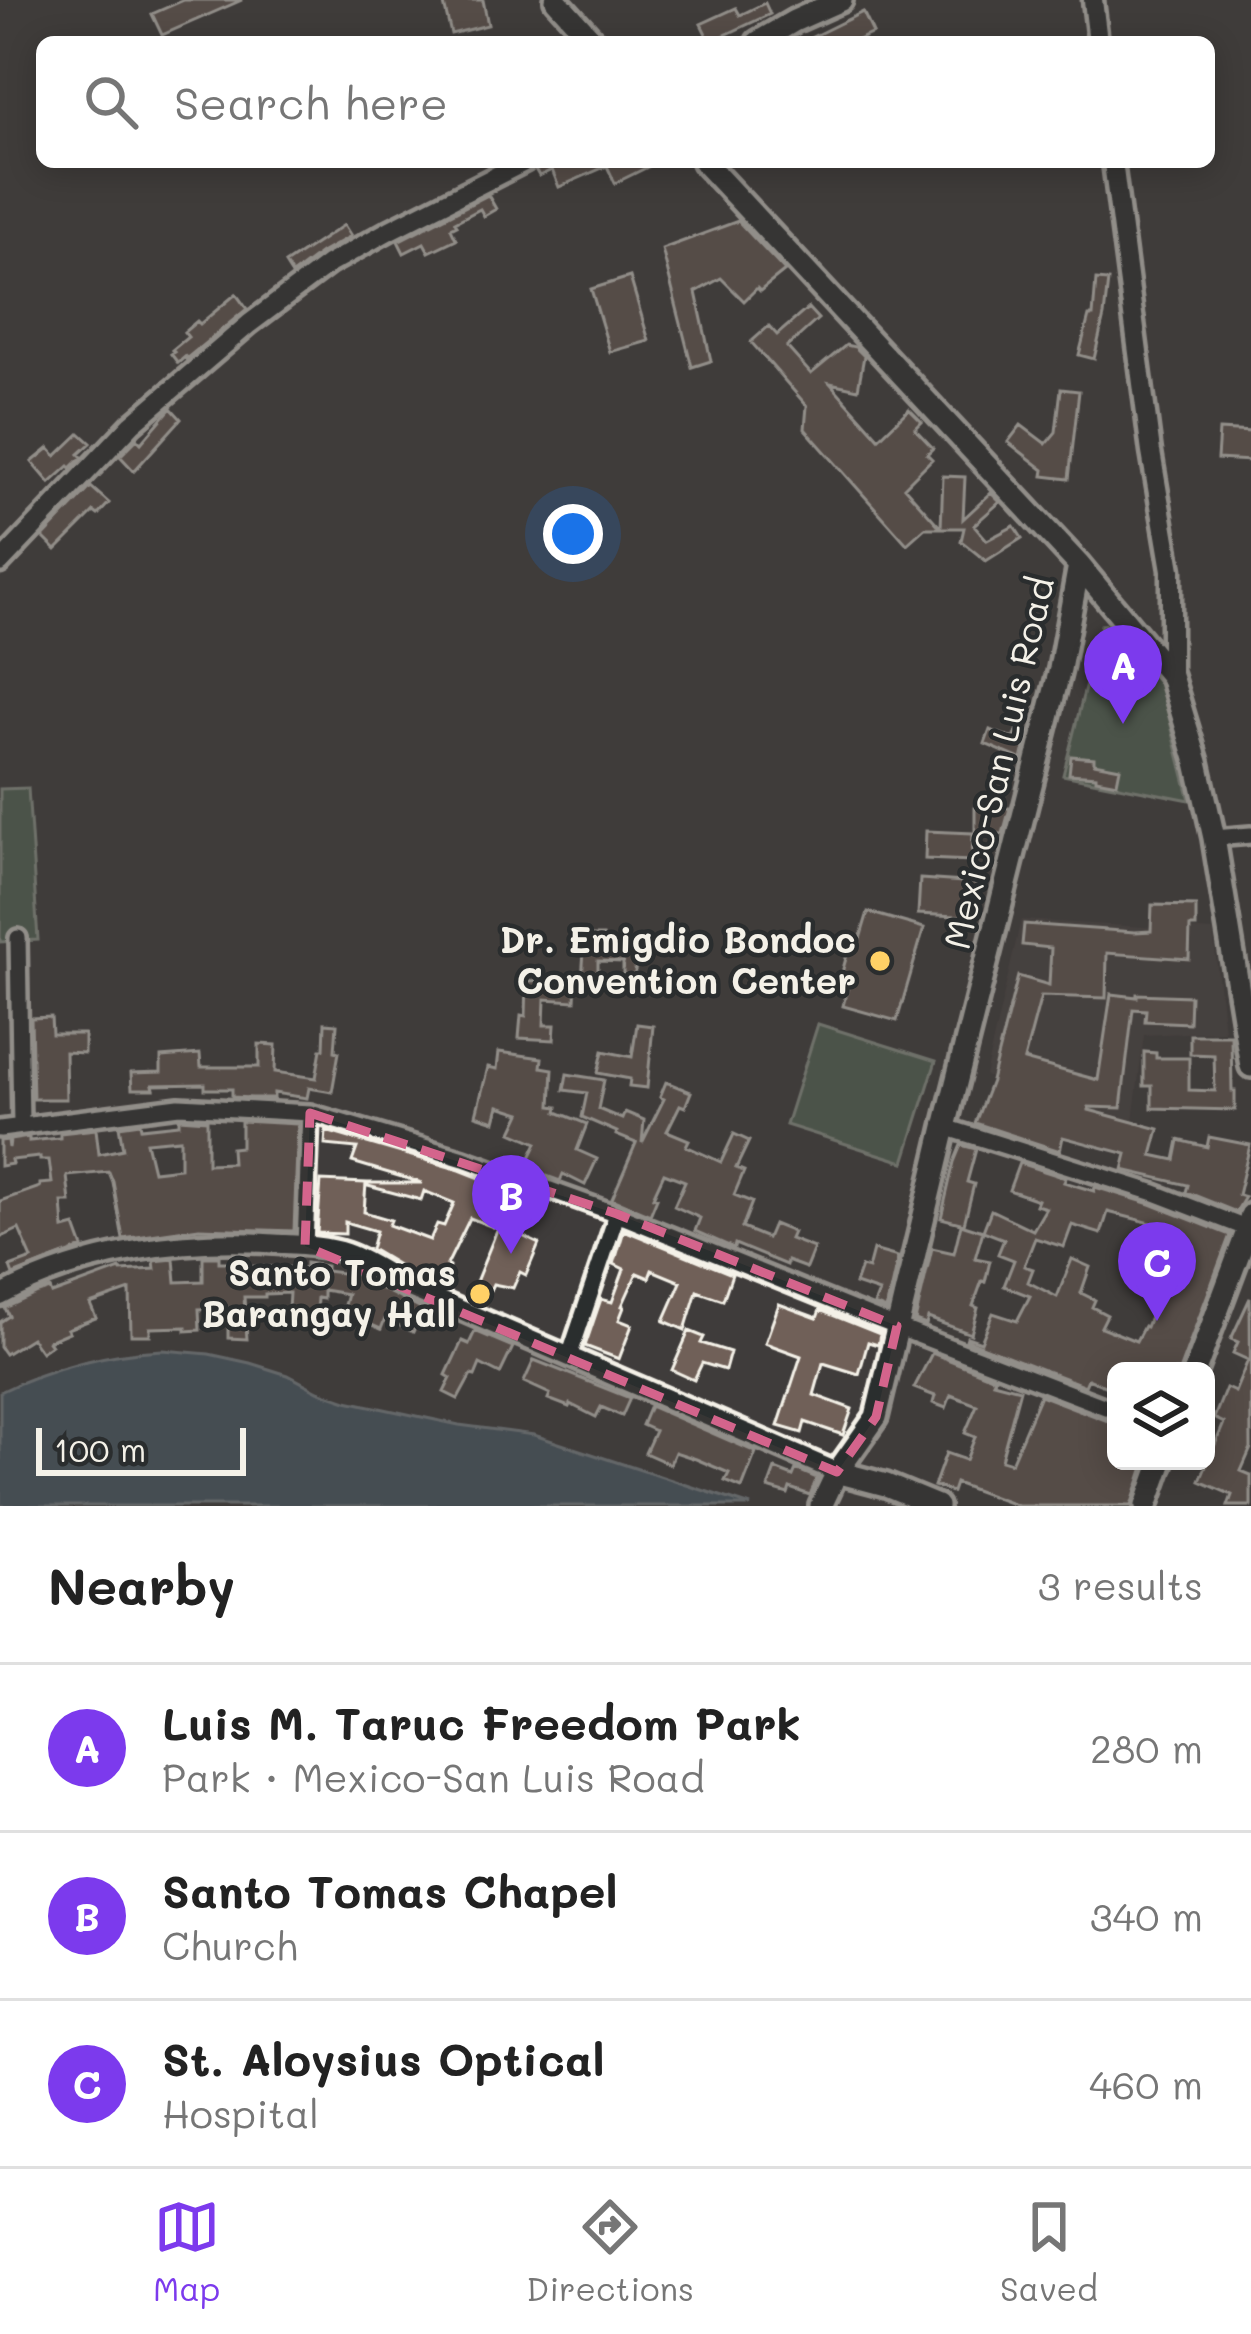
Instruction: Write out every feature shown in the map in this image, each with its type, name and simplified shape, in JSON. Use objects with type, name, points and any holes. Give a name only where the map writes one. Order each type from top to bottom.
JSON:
[{"type":"main road","points":[[556,0],[589,36]]},
{"type":"main road","points":[[768,36],[842,0]]},
{"type":"main road","name":"Mexico-San Luis Road","points":[[710,168],[1079,565],[1060,669],[876,1417],[822,1502]]},
{"type":"main road","points":[[1079,565],[1171,676],[1214,838],[1251,1066]]},
{"type":"main road","points":[[1198,1362],[1250,1225]]},
{"type":"main road","points":[[1146,1506],[1159,1470]]},
{"type":"main road","points":[[837,1472],[937,1506]]},
{"type":"street","points":[[1093,0],[1097,36]]},
{"type":"street","points":[[0,563],[132,424],[249,324],[329,264],[513,168]]},
{"type":"street","points":[[1114,168],[1171,570],[1171,676]]},
{"type":"street","points":[[1214,838],[1251,835]]},
{"type":"street","points":[[18,938],[21,1125]]},
{"type":"street","points":[[0,1129],[179,1106],[310,1113],[464,1159],[616,1214],[1107,1408]]},
{"type":"street","points":[[305,1246],[310,1113]]},
{"type":"street","points":[[945,1127],[1250,1225]]},
{"type":"street","points":[[569,1357],[616,1214]]},
{"type":"street","points":[[0,1296],[85,1262],[127,1252],[202,1243],[305,1246],[346,1253],[412,1289],[837,1472]]},
{"type":"highlighted area","points":[[310,1113],[617,1214],[897,1326],[876,1417],[837,1472],[305,1246]]},
{"type":"shaded area","points":[[1021,920],[1213,931],[1224,1031],[1144,1035],[1133,1121],[985,1076]]},
{"type":"green space","points":[[1112,624],[1158,674],[1190,800],[1063,775],[1101,625]]},
{"type":"green space","points":[[28,788],[38,940],[0,942],[0,789]]},
{"type":"green space","points":[[818,1024],[936,1061],[904,1162],[786,1125]]},
{"type":"water","points":[[163,1350],[250,1363],[347,1401],[534,1435],[751,1506],[0,1506],[0,1392],[79,1363]]},
{"type":"building","points":[[184,0],[242,0],[162,35],[152,14]]},
{"type":"building","points":[[443,0],[483,0],[488,25],[451,34]]},
{"type":"building","points":[[765,3],[770,14],[723,36],[707,36],[701,24],[736,8],[740,15]]},
{"type":"building","points":[[863,12],[873,33],[866,36],[814,36]]},
{"type":"building","points":[[602,168],[559,187],[552,170],[539,176],[535,169]]},
{"type":"building","points":[[608,168],[646,168],[615,183]]},
{"type":"building","points":[[488,195],[496,209],[484,216],[480,209],[455,222],[451,228],[456,239],[429,252],[424,243],[404,253],[398,241]]},
{"type":"building","points":[[738,221],[785,271],[744,301],[721,278],[696,292],[711,361],[692,367],[662,249]]},
{"type":"building","points":[[344,225],[351,236],[292,275],[285,264]]},
{"type":"building","points":[[630,277],[649,341],[610,352],[591,289]]},
{"type":"building","points":[[1096,280],[1108,281],[1094,359],[1079,355],[1089,316],[1093,316]]},
{"type":"building","points":[[236,294],[247,309],[178,363],[171,354],[188,337],[184,332]]},
{"type":"building","points":[[808,308],[818,319],[787,347],[811,374],[846,345],[855,347],[864,356],[858,389],[830,383],[879,438],[909,409],[922,422],[915,429],[933,448],[927,454],[932,459],[904,487],[941,528],[925,528],[907,544],[805,429],[807,406],[751,342],[769,326],[777,335]]},
{"type":"building","points":[[1061,389],[1079,391],[1069,479],[1043,476],[1044,470],[1008,442],[1021,425],[1046,444],[1056,432]]},
{"type":"building","points":[[171,408],[181,419],[134,471],[120,456],[137,439],[141,443]]},
{"type":"building","points":[[1219,430],[1251,432],[1251,461],[1217,459]]},
{"type":"building","points":[[80,433],[91,443],[71,468],[50,483],[32,462],[49,448],[56,456]]},
{"type":"building","points":[[943,476],[965,477],[963,519],[991,493],[1000,502],[974,525],[987,540],[1014,526],[1022,538],[986,561],[961,541],[964,528],[941,528]]},
{"type":"building","points":[[91,487],[109,503],[56,550],[43,537]]},
{"type":"building","points":[[1018,729],[1028,733],[1022,760],[985,744],[990,730],[1014,739]]},
{"type":"building","points":[[1071,756],[1120,768],[1117,783],[1069,774]]},
{"type":"building","points":[[975,808],[1010,808],[1003,834],[975,834]]},
{"type":"building","points":[[926,831],[973,833],[972,861],[925,859]]},
{"type":"building","points":[[920,879],[978,883],[976,917],[918,914]]},
{"type":"building","points":[[1152,905],[1196,906],[1189,959],[1107,953],[1106,998],[1041,996],[1024,1060],[1098,1080],[1111,994],[1190,996],[1189,1023],[1145,1021],[1146,1010],[1133,1009],[1121,1108],[1089,1110],[1159,1129],[1152,1155],[1175,1160],[1179,1140],[1207,1147],[1209,1137],[1250,1145],[1238,1195],[1245,1197],[1236,1212],[1186,1192],[1188,1185],[1123,1170],[1127,1154],[1063,1137],[1060,1151],[975,1123],[1018,976],[1049,985],[1051,948],[1022,945],[1024,924],[1151,931]]},
{"type":"building","name":"Dr. Emigdio Bondoc Convention Center","points":[[868,912],[924,928],[897,1021],[843,1006],[848,986],[839,983],[852,937],[860,939]]},
{"type":"building","points":[[585,936],[636,942],[635,975],[623,975],[623,962],[598,961],[598,980],[582,980]]},
{"type":"building","points":[[527,981],[576,981],[575,1001],[545,999],[544,1025],[555,1025],[554,1040],[519,1038],[521,1015],[526,1016]]},
{"type":"building","points":[[51,1017],[52,1034],[84,1034],[84,1053],[65,1052],[66,1099],[33,1099],[31,1018]]},
{"type":"building","points":[[325,1023],[337,1024],[335,1051],[339,1052],[332,1092],[309,1088],[307,1098],[274,1093],[274,1098],[252,1098],[232,1097],[232,1089],[205,1089],[205,1084],[132,1089],[131,1073],[161,1072],[161,1057],[200,1054],[201,1067],[259,1067],[259,1044],[276,1045],[275,1072],[316,1078]]},
{"type":"building","points":[[637,1024],[653,1026],[647,1088],[629,1086],[630,1079],[598,1073],[603,1051],[632,1057]]},
{"type":"building","points":[[1190,1035],[1231,1035],[1235,1110],[1152,1108],[1152,1086],[1144,1086],[1144,1052],[1156,1053],[1156,1058],[1189,1058],[1189,1090],[1215,1091],[1214,1055],[1190,1054]]},
{"type":"building","points":[[499,1052],[542,1058],[541,1067],[553,1069],[551,1106],[587,1124],[577,1150],[597,1159],[585,1185],[563,1174],[560,1181],[525,1168],[537,1143],[512,1132],[521,1113],[499,1106],[495,1121],[476,1115],[488,1067],[497,1069]]},
{"type":"building","points":[[567,1074],[604,1080],[598,1109],[622,1119],[625,1112],[644,1120],[642,1143],[664,1099],[660,1097],[666,1082],[691,1092],[667,1131],[721,1162],[734,1134],[749,1141],[736,1168],[744,1171],[734,1195],[752,1202],[742,1228],[767,1238],[773,1224],[793,1232],[790,1239],[814,1248],[806,1268],[735,1244],[734,1248],[695,1231],[700,1218],[674,1206],[685,1181],[664,1173],[650,1215],[612,1199],[636,1143],[582,1117],[587,1093],[564,1090]]},
{"type":"building","points":[[179,1118],[207,1120],[207,1164],[232,1163],[231,1148],[241,1147],[241,1121],[298,1124],[294,1231],[199,1228],[123,1239],[109,1172],[67,1176],[70,1202],[62,1202],[64,1229],[75,1226],[83,1248],[13,1275],[10,1267],[32,1259],[19,1229],[0,1238],[0,1201],[52,1183],[49,1160],[40,1157],[0,1166],[0,1141],[8,1140],[9,1148],[10,1140],[60,1138],[60,1133],[96,1129],[99,1154],[123,1149],[119,1126],[179,1124]],"holes":[[[180,1139],[180,1168],[153,1171],[146,1142]]]},
{"type":"building","points":[[326,1131],[508,1189],[493,1227],[470,1218],[441,1287],[371,1249],[376,1231],[345,1222],[345,1234],[317,1233],[321,1181],[366,1183],[364,1212],[430,1240],[437,1224],[444,1226],[454,1203],[424,1191],[421,1200],[368,1186],[422,1183],[352,1162],[357,1148],[325,1145]]},
{"type":"building","points":[[961,1145],[976,1149],[967,1182],[974,1184],[964,1224],[941,1218]]},
{"type":"building","points":[[1019,1163],[1066,1178],[1064,1182],[1151,1204],[1230,1235],[1182,1362],[1107,1362],[1107,1387],[1088,1379],[1085,1386],[966,1340],[981,1342],[993,1313],[1017,1321],[1030,1296],[1004,1286],[1014,1260],[998,1254],[1004,1239],[983,1231],[991,1210],[1033,1230],[1046,1208],[1036,1205],[1038,1200],[1009,1190]],"holes":[[[1108,1212],[1159,1225],[1153,1251],[1182,1258],[1171,1285],[1164,1282],[1136,1341],[1101,1327],[1107,1315],[1092,1307],[1095,1300],[1081,1293],[1090,1267],[1072,1259],[1057,1297],[1028,1282],[1033,1269],[1024,1266],[1035,1238],[1064,1247],[1072,1225],[1101,1234]]]},
{"type":"building","points":[[961,1224],[983,1231],[975,1258],[990,1261],[973,1306],[978,1308],[971,1334],[928,1318],[926,1325],[915,1321],[932,1248],[954,1253]]},
{"type":"building","points":[[499,1225],[539,1244],[526,1275],[520,1272],[513,1288],[493,1284],[483,1305],[469,1299]]},
{"type":"building","points":[[624,1230],[732,1274],[723,1300],[697,1291],[685,1330],[664,1321],[681,1282],[652,1270],[649,1278],[637,1273],[619,1320],[632,1325],[619,1359],[585,1346],[601,1299],[612,1302],[624,1269],[614,1264]]},
{"type":"building","points":[[873,1250],[898,1257],[886,1310],[874,1305],[879,1292],[855,1284],[861,1267],[868,1269]]},
{"type":"building","points":[[203,1257],[248,1262],[248,1266],[326,1266],[326,1271],[364,1276],[423,1310],[413,1332],[385,1319],[381,1329],[363,1321],[366,1315],[343,1309],[347,1294],[323,1290],[312,1320],[300,1319],[300,1311],[288,1310],[289,1293],[265,1294],[244,1297],[247,1339],[228,1338],[228,1308],[199,1309],[200,1330],[150,1328],[150,1335],[131,1335],[130,1290],[90,1304],[96,1318],[67,1329],[69,1332],[48,1341],[51,1345],[41,1352],[31,1338],[5,1354],[0,1347],[0,1322],[9,1316],[5,1308],[38,1293],[50,1289],[52,1294],[120,1269],[155,1269],[154,1261],[174,1259],[176,1282],[203,1281]]},
{"type":"building","points":[[1250,1298],[1251,1448],[1241,1471],[1251,1475],[1251,1506],[1228,1506],[1232,1495],[1200,1481],[1205,1470],[1215,1470],[1215,1445],[1224,1423],[1215,1416],[1226,1388],[1235,1392],[1248,1360],[1233,1353],[1238,1342],[1231,1339]]},
{"type":"building","points":[[779,1304],[817,1318],[820,1310],[880,1334],[878,1345],[868,1342],[859,1374],[823,1363],[814,1395],[852,1409],[843,1435],[805,1422],[802,1433],[778,1426],[801,1356],[765,1343]]},
{"type":"building","points":[[475,1331],[513,1347],[500,1374],[480,1364],[458,1399],[444,1392],[451,1378],[446,1375],[462,1341],[469,1344]]},
{"type":"building","points":[[689,1331],[704,1337],[701,1343],[730,1352],[725,1370],[702,1363],[694,1380],[672,1370]]},
{"type":"building","points":[[932,1353],[995,1378],[993,1382],[1020,1389],[1001,1460],[1011,1463],[1040,1395],[1107,1421],[1107,1470],[1143,1470],[1131,1506],[1018,1506],[955,1483],[952,1492],[934,1486],[946,1453],[966,1460],[975,1437],[965,1433],[977,1405],[951,1395],[946,1408],[933,1403],[935,1396],[914,1388]]},
{"type":"building","points":[[534,1360],[630,1398],[622,1416],[601,1407],[596,1417],[548,1399],[550,1394],[524,1382]]},
{"type":"building","points":[[650,1406],[756,1452],[742,1488],[725,1481],[729,1473],[696,1459],[675,1452],[670,1464],[645,1453],[655,1431],[642,1425]]},
{"type":"building","points":[[775,1469],[793,1476],[796,1469],[817,1478],[810,1495],[790,1488],[788,1494],[768,1488]]},
{"type":"place","name":"Luis M. Taruc Freedom Park","points":[[1123,724]]},
{"type":"place","name":"Dr. Emigdio Bondoc Convention Center","points":[[880,961]]},
{"type":"place","name":"Santo Tomas Chapel","points":[[511,1254]]},
{"type":"place","name":"Santo Tomas Barangay Hall","points":[[480,1294]]},
{"type":"place","name":"St. Aloysius Optical","points":[[1157,1321]]}]
